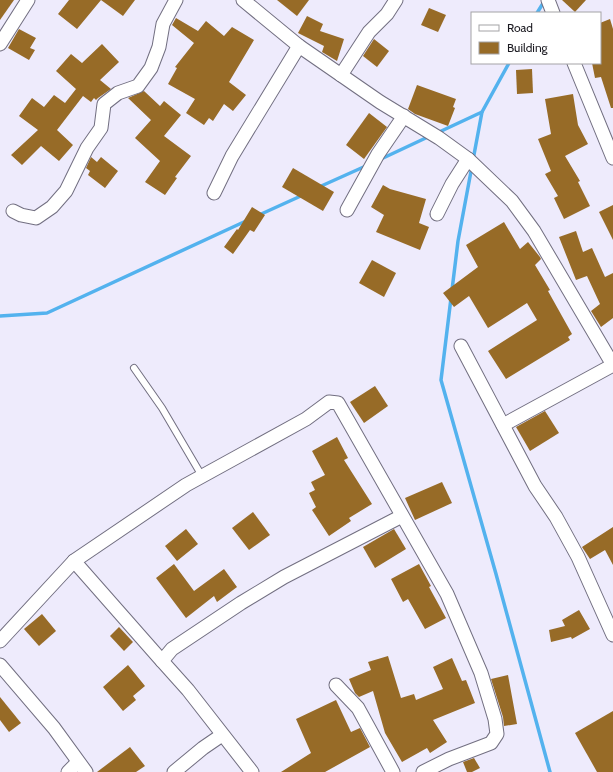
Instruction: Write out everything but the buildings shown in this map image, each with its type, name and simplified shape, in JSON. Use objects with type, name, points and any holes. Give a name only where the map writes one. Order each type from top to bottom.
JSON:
[{"type":"street","points":[[0,44],[28,0]]},
{"type":"street","points":[[13,211],[21,215],[36,218],[52,207],[66,191],[87,148],[101,128],[104,104],[118,93],[138,86],[151,68],[159,47],[163,24],[176,0]]},
{"type":"street","points":[[243,0],[299,46],[380,102],[439,138],[468,159],[512,200],[534,230],[613,365],[503,425]]},
{"type":"street","points":[[341,75],[366,39],[369,32],[387,14],[396,0]]},
{"type":"street","points":[[548,0],[553,12]]},
{"type":"street","points":[[214,194],[232,156],[275,88],[299,46]]},
{"type":"street","points":[[574,64],[613,158]]},
{"type":"street","points":[[347,210],[378,154],[404,116]]},
{"type":"street","points":[[437,214],[452,184],[468,159]]},
{"type":"street","points":[[461,346],[535,486],[556,517],[578,557],[613,635]]},
{"type":"street","points":[[0,641],[74,561],[202,476],[306,419],[329,402],[338,404],[446,594],[481,673],[495,719],[497,734],[492,743],[449,759],[423,772]]},
{"type":"street","points":[[162,661],[172,649],[241,603],[284,577],[402,516]]},
{"type":"street","points":[[74,561],[188,690],[252,772]]},
{"type":"street","points":[[0,665],[54,728],[82,767],[68,772]]},
{"type":"street","points":[[336,685],[358,708],[393,772]]},
{"type":"street","points":[[174,772],[202,748],[222,734]]},
{"type":"lane","points":[[134,368],[162,408],[202,476]]},
{"type":"waterway","points":[[538,12],[545,0]]},
{"type":"waterway","points":[[473,160],[482,112],[508,64]]},
{"type":"waterway","points":[[437,133],[482,112]]},
{"type":"waterway","points":[[381,159],[430,136]]},
{"type":"waterway","points":[[319,187],[368,165]]},
{"type":"waterway","points":[[452,290],[458,241],[472,166]]},
{"type":"waterway","points":[[259,215],[303,195]]},
{"type":"waterway","points":[[0,316],[47,313],[246,221]]},
{"type":"waterway","points":[[451,298],[441,380],[550,772]]}]
